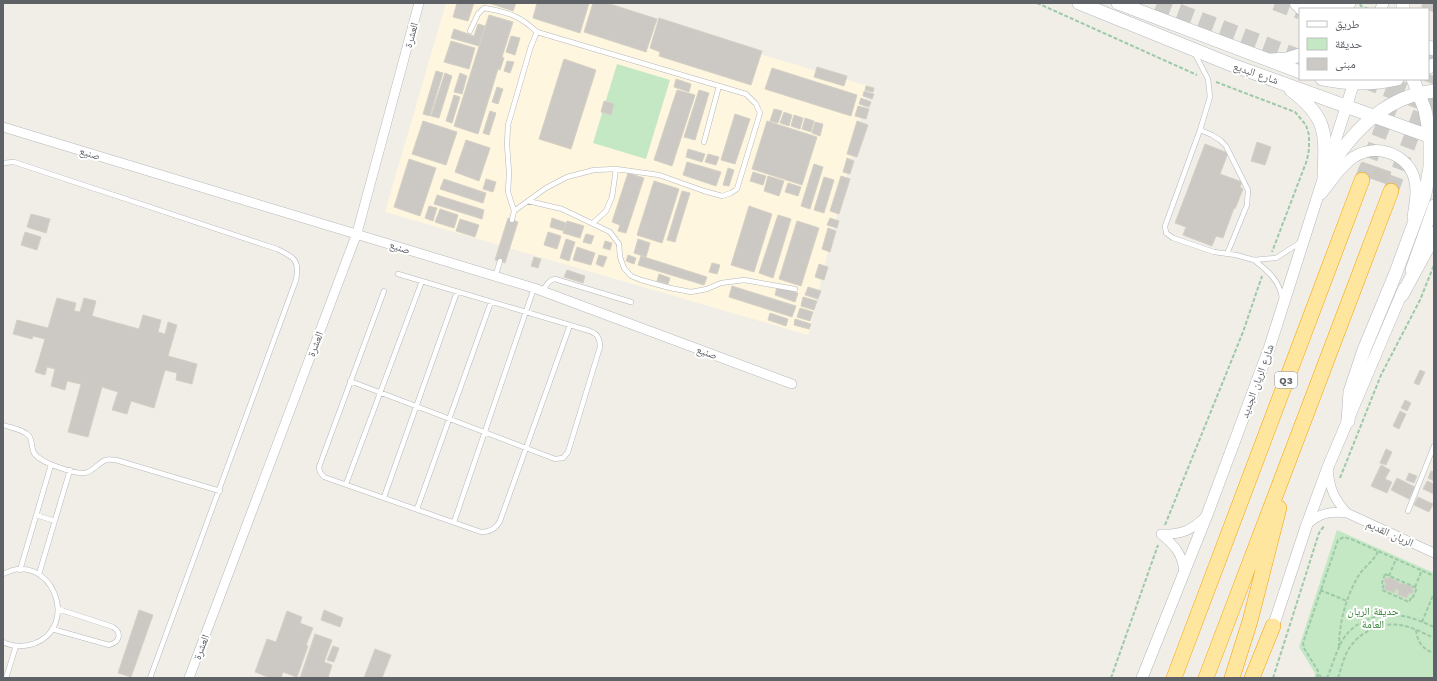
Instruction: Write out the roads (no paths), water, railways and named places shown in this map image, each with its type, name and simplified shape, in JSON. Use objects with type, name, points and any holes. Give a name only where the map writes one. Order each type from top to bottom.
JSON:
[{"type":"highway","name":"Q3","points":[[1174,678],[1362,180]]},
{"type":"highway","points":[[1206,678],[1391,191]]},
{"type":"highway","points":[[1232,678],[1250,621],[1296,441]]},
{"type":"highway","points":[[1252,678],[1273,626]]},
{"type":"main road","name":"شارع البديع","points":[[1080,3],[1232,65],[1280,81],[1346,107],[1432,137]]},
{"type":"main road","points":[[1118,3],[1299,72]]},
{"type":"main road","points":[[1312,3],[1324,8]]},
{"type":"main road","points":[[1333,8],[1355,4]]},
{"type":"main road","points":[[1268,60],[1287,60],[1299,55]]},
{"type":"main road","points":[[1338,80],[1378,83],[1392,80]]},
{"type":"main road","points":[[1348,421],[1350,392],[1354,378],[1425,194],[1430,168],[1432,137],[1425,110],[1426,93],[1414,80]]},
{"type":"main road","points":[[1420,80],[1434,109]]},
{"type":"main road","points":[[1280,81],[1302,98],[1316,114],[1324,133],[1326,145],[1324,177]]},
{"type":"main road","points":[[1324,177],[1339,153],[1348,142],[1374,116],[1396,102],[1426,93]]},
{"type":"main road","points":[[1402,295],[1427,250],[1434,233]]},
{"type":"street","name":"العشرة","points":[[189,678],[357,233],[419,3]]},
{"type":"street","name":"شارع الريان الجديد","points":[[1142,678],[1184,575],[1269,349],[1354,81]]},
{"type":"street","name":"صنيع","points":[[3,127],[357,233],[538,290],[792,384]]},
{"type":"street","points":[[1316,200],[1353,157],[1364,152],[1376,150],[1388,152],[1400,158],[1408,166],[1414,177],[1416,189],[1412,230]]},
{"type":"street","points":[[1258,678],[1273,626],[1306,526],[1328,467],[1402,295],[1434,205]]},
{"type":"street","name":"الريان القديم","points":[[1328,467],[1332,492],[1338,503],[1347,513]]},
{"type":"street","name":"الريان القديم","points":[[1306,526],[1314,518],[1323,514],[1334,512],[1347,513],[1434,553]]},
{"type":"street","points":[[1184,575],[1183,563],[1178,552],[1174,545],[1162,534],[1187,531],[1195,527],[1207,515]]},
{"type":"lane","points":[[470,31],[478,14],[484,8],[494,10],[519,18],[537,32],[746,94],[756,104],[760,113],[737,189],[731,193],[722,196],[659,175],[616,169],[594,170],[567,178],[546,188],[514,211]]},
{"type":"lane","points":[[512,220],[514,211],[508,192],[508,125],[531,46],[537,32]]},
{"type":"lane","points":[[1192,49],[1208,79],[1210,97],[1200,130],[1165,226],[1166,233],[1173,238],[1214,252],[1254,260],[1276,258],[1304,240]]},
{"type":"lane","points":[[704,142],[719,86]]},
{"type":"lane","points":[[1200,130],[1220,140],[1226,146],[1248,190],[1247,205],[1227,254]]},
{"type":"lane","points":[[3,163],[14,162],[277,248],[295,260],[298,269],[296,280],[220,491],[150,678]]},
{"type":"lane","points":[[593,223],[606,212],[612,197],[616,169]]},
{"type":"lane","points":[[528,201],[562,209],[610,232],[619,244],[620,257],[624,268],[631,276],[641,280],[691,292],[707,289],[721,283],[744,280],[795,289]]},
{"type":"lane","points":[[1254,260],[1270,272],[1282,293],[1283,306]]},
{"type":"lane","points":[[495,277],[500,261]]},
{"type":"lane","points":[[350,381],[556,459],[562,458],[568,452],[600,344],[598,337],[594,333],[570,325],[398,274]]},
{"type":"lane","points":[[454,522],[526,312],[538,290],[551,279],[555,278],[631,302]]},
{"type":"lane","points":[[346,484],[422,281]]},
{"type":"lane","points":[[384,291],[319,467],[320,472],[324,476],[481,532],[495,529],[498,525],[570,325]]},
{"type":"lane","points":[[384,498],[457,292]]},
{"type":"lane","points":[[417,509],[491,302]]},
{"type":"lane","points":[[3,425],[24,432],[29,436],[32,441],[35,454],[38,458],[51,465],[85,473],[94,469],[106,460],[116,460],[220,491]]},
{"type":"lane","points":[[1408,512],[1434,446]]},
{"type":"lane","points":[[20,570],[51,465]]},
{"type":"lane","points":[[39,574],[70,470]]},
{"type":"lane","points":[[36,515],[55,521]]},
{"type":"lane","points":[[3,574],[20,570],[39,574],[53,589],[57,598],[58,609],[52,629],[45,637],[26,646],[16,646],[3,642]]},
{"type":"lane","points":[[52,629],[109,644],[118,640],[119,635],[117,630],[113,627],[58,609]]},
{"type":"lane","points":[[6,678],[16,646]]},
{"type":"tunnel","points":[[1157,3],[1299,57]]},
{"type":"tunnel","points":[[1275,3],[1299,12]]},
{"type":"tunnel","points":[[1429,8],[1431,3]]},
{"type":"tunnel","points":[[1429,58],[1434,60]]},
{"type":"tunnel","points":[[1391,191],[1434,76]]},
{"type":"tunnel","points":[[1362,180],[1401,80]]},
{"type":"tunnel","points":[[1364,81],[1434,107]]},
{"type":"park label","name":"حديقة الريان العامة","points":[[1373,617]]}]
